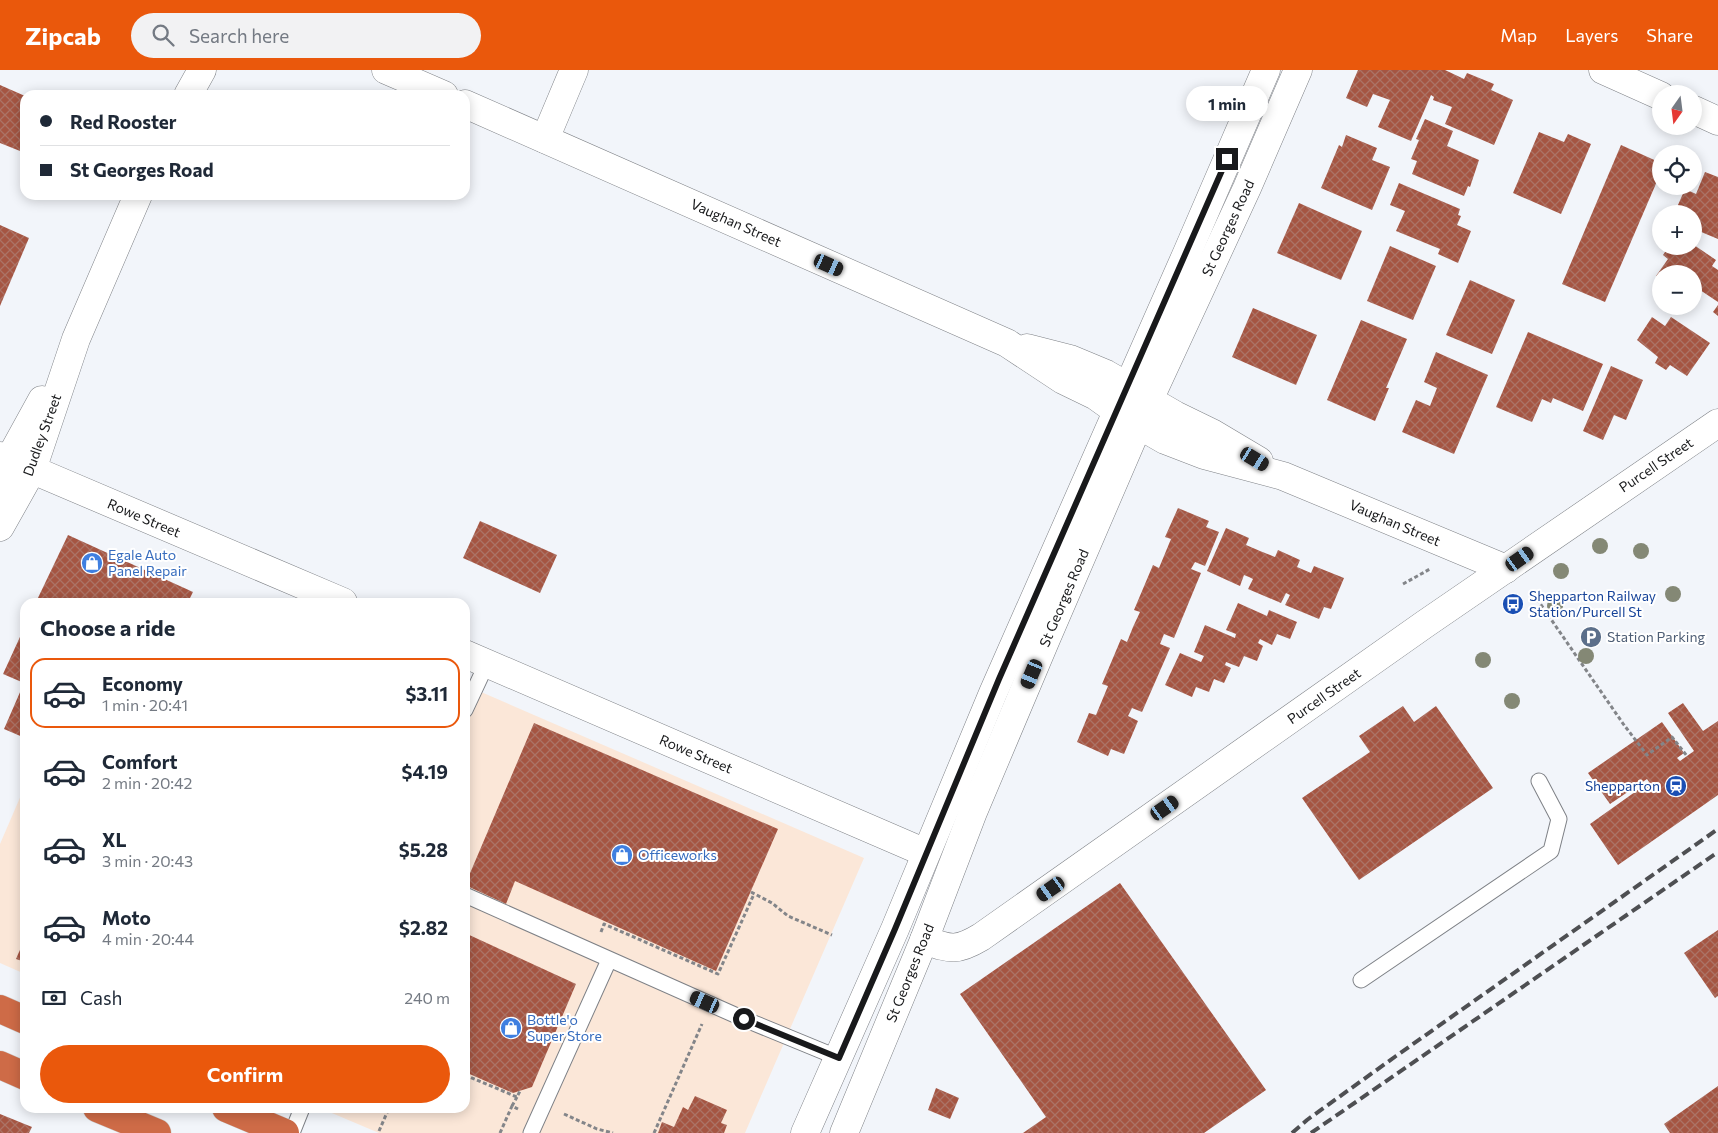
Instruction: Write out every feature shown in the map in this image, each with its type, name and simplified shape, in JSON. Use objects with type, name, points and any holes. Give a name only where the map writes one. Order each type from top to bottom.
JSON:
[{"type":"highway","points":[[0,1009],[20,1018]]},
{"type":"highway","points":[[0,1065],[20,1074]]},
{"type":"highway","points":[[110,1113],[157,1133]]},
{"type":"highway","points":[[238,1113],[285,1133]]},
{"type":"street","points":[[179,90],[185,70]]},
{"type":"street","points":[[191,90],[202,70]]},
{"type":"street","points":[[386,70],[432,90]]},
{"type":"street","points":[[545,139],[574,70]]},
{"type":"street","name":"St Georges Road","points":[[844,1133],[924,940],[1133,406],[1187,253],[1266,70]]},
{"type":"street","name":"St Georges Road","points":[[805,1133],[895,929],[993,692],[1133,406],[1213,260],[1251,179],[1298,70]]},
{"type":"street","points":[[1603,70],[1652,92]]},
{"type":"street","name":"Vaughan Street","points":[[470,106],[1007,343],[1070,358],[1106,374],[1133,406],[1175,415],[1212,433],[1283,476],[1506,569]]},
{"type":"street","points":[[1250,108],[1277,120]]},
{"type":"street","points":[[1702,114],[1718,121]]},
{"type":"street","points":[[1224,168],[1251,179]]},
{"type":"street","name":"Dudley Street","points":[[0,488],[76,339],[136,200]]},
{"type":"street","points":[[1187,253],[1213,260]]},
{"type":"street","name":"Purcell Street","points":[[895,929],[949,948],[967,946],[1718,423]]},
{"type":"street","name":"Dudley Street","points":[[0,527],[14,462]]},
{"type":"street","name":"Rowe Street","points":[[14,462],[334,598]]},
{"type":"street","name":"Rowe Street","points":[[476,659],[953,865]]},
{"type":"street","points":[[839,1058],[870,1070]]},
{"type":"lane","points":[[470,687],[476,659]]},
{"type":"lane","points":[[1361,980],[1551,851],[1560,819],[1539,781]]},
{"type":"lane","points":[[470,897],[705,1002],[839,1058]]},
{"type":"lane","points":[[531,1133],[609,960]]},
{"type":"lane","points":[[292,1133],[300,1113]]},
{"type":"path","points":[[1537,599],[1624,725],[1647,755],[1672,737],[1687,756]]},
{"type":"path","points":[[751,892],[772,903],[788,916],[832,935]]},
{"type":"path","points":[[654,1133],[704,1020],[705,1002],[718,974]]},
{"type":"path","points":[[470,1077],[517,1097]]},
{"type":"path","points":[[512,1106],[520,1091]]},
{"type":"path","points":[[544,1105],[597,1129],[613,1133]]},
{"type":"path","points":[[379,1131],[387,1113]]},
{"type":"shaded area","points":[[470,687],[864,858],[745,1133],[379,1133],[332,1113],[470,1113]]},
{"type":"shaded area","points":[[20,798],[20,972],[0,963],[0,844]]},
{"type":"building","points":[[1358,70],[1445,70],[1464,79],[1467,73],[1494,84],[1491,90],[1513,100],[1494,145],[1445,124],[1452,107],[1433,100],[1434,97],[1431,95],[1411,141],[1378,127],[1390,100],[1373,94],[1367,107],[1346,98]]},
{"type":"building","points":[[0,85],[20,94],[20,151],[0,143]]},
{"type":"building","points":[[1425,119],[1453,131],[1447,146],[1479,160],[1470,187],[1468,186],[1464,196],[1412,174],[1417,161],[1411,159],[1419,140],[1416,139]]},
{"type":"building","points":[[1539,132],[1564,142],[1568,134],[1591,144],[1561,214],[1513,193]]},
{"type":"building","points":[[1346,135],[1377,148],[1372,160],[1390,167],[1372,210],[1321,188],[1339,145],[1342,147]]},
{"type":"building","points":[[1621,145],[1652,159],[1652,193],[1605,302],[1562,284]]},
{"type":"building","points":[[1705,172],[1718,177],[1718,239],[1702,232],[1702,205],[1678,205],[1682,195],[1702,195],[1702,179]]},
{"type":"building","points":[[1399,183],[1460,209],[1458,215],[1461,216],[1457,225],[1471,231],[1458,263],[1438,254],[1440,249],[1396,231],[1405,211],[1390,205]]},
{"type":"building","points":[[1299,203],[1362,231],[1341,280],[1277,253]]},
{"type":"building","points":[[0,225],[29,238],[0,306]]},
{"type":"building","points":[[1390,246],[1436,266],[1413,320],[1367,301]]},
{"type":"building","points":[[1702,250],[1716,260],[1712,266],[1718,270],[1718,302],[1702,291],[1702,265],[1664,265],[1668,259],[1663,255],[1702,255]]},
{"type":"building","points":[[1470,280],[1515,300],[1492,354],[1446,335]]},
{"type":"building","points":[[1718,305],[1718,316],[1713,312]]},
{"type":"building","points":[[1253,308],[1317,335],[1296,385],[1232,357]]},
{"type":"building","points":[[1652,317],[1665,326],[1671,317],[1710,343],[1687,376],[1670,365],[1666,370],[1655,363],[1658,357],[1637,340]]},
{"type":"building","points":[[1361,320],[1407,339],[1386,388],[1389,388],[1375,421],[1327,400]]},
{"type":"building","points":[[1528,332],[1603,364],[1583,411],[1553,398],[1551,403],[1542,399],[1532,422],[1496,407]]},
{"type":"building","points":[[1436,352],[1488,375],[1454,454],[1402,432],[1416,400],[1430,406],[1437,388],[1424,382]]},
{"type":"building","points":[[1611,366],[1643,380],[1626,420],[1614,415],[1603,440],[1583,431]]},
{"type":"building","points":[[1178,508],[1209,521],[1206,527],[1219,532],[1205,566],[1195,562],[1191,569],[1201,573],[1174,638],[1164,634],[1160,644],[1170,648],[1142,712],[1132,708],[1128,716],[1138,721],[1124,754],[1111,749],[1108,756],[1077,742],[1089,713],[1096,715],[1108,686],[1102,684],[1121,639],[1127,642],[1140,612],[1134,610],[1153,565],[1159,568],[1171,539],[1165,537]]},
{"type":"building","points":[[480,521],[557,555],[540,593],[463,558]]},
{"type":"building","points":[[1226,528],[1249,538],[1246,545],[1275,557],[1278,550],[1300,560],[1297,567],[1311,573],[1314,566],[1344,578],[1331,609],[1324,607],[1319,619],[1285,605],[1290,595],[1286,593],[1281,603],[1248,589],[1253,579],[1249,577],[1244,575],[1240,586],[1207,571]]},
{"type":"building","name":"Egale Auto Panel Repair","points":[[68,535],[193,592],[190,598],[38,598]]},
{"type":"building","points":[[1238,603],[1267,616],[1269,610],[1297,622],[1290,639],[1277,634],[1272,645],[1260,639],[1258,643],[1263,646],[1257,661],[1244,656],[1239,667],[1226,662],[1225,665],[1231,668],[1224,683],[1214,679],[1209,692],[1196,687],[1192,697],[1165,685],[1180,653],[1201,662],[1204,656],[1194,652],[1205,625],[1235,638],[1236,634],[1226,630]]},
{"type":"building","points":[[20,637],[20,681],[3,674]]},
{"type":"building","points":[[20,692],[20,736],[4,729]]},
{"type":"building","name":"Shepparton","points":[[1683,703],[1703,731],[1718,721],[1718,795],[1618,865],[1590,824],[1649,782],[1647,779],[1610,804],[1588,773],[1662,722],[1684,753],[1677,758],[1680,761],[1694,751],[1668,713]]},
{"type":"building","points":[[1403,706],[1414,722],[1436,706],[1493,788],[1359,880],[1302,798],[1370,752],[1359,736]]},
{"type":"building","name":"Officeworks","points":[[534,723],[778,829],[716,971],[515,881],[506,904],[470,887],[470,873]]},
{"type":"building","points":[[1120,883],[1266,1090],[1204,1133],[1023,1133],[1046,1117],[960,994]]},
{"type":"building","points":[[1718,930],[1718,996],[1715,998],[1684,953]]},
{"type":"building","name":"Bottle'o Super Store","points":[[470,935],[576,984],[532,1087],[513,1093],[470,1074]]},
{"type":"building","points":[[20,950],[20,960],[16,959]]},
{"type":"building","points":[[1718,1086],[1718,1133],[1670,1133],[1664,1124]]},
{"type":"building","points":[[936,1088],[959,1098],[950,1119],[928,1110]]},
{"type":"building","points":[[695,1096],[727,1110],[721,1123],[727,1125],[724,1133],[658,1133],[662,1122],[674,1127],[683,1107],[688,1110]]},
{"type":"building","points":[[0,1114],[32,1127],[29,1133],[0,1133]]},
{"type":"railway","points":[[1292,1133],[1307,1120],[1396,1056],[1718,829]]},
{"type":"railway","points":[[1311,1133],[1718,852]]},
{"type":"place","name":"Egale Auto Panel Repair","points":[[92,563]]},
{"type":"place","name":"Shepparton Railway Station/Purcell St","points":[[1513,604]]},
{"type":"place","name":"Station Parking","points":[[1591,637]]},
{"type":"place","name":"Shepparton","points":[[1676,786]]},
{"type":"place","name":"Officeworks","points":[[622,855]]},
{"type":"place","name":"Bottle'o Super Store","points":[[511,1028]]},
{"type":"route","points":[[744,1019],[839,1058],[895,929],[960,769],[1227,159]]}]
